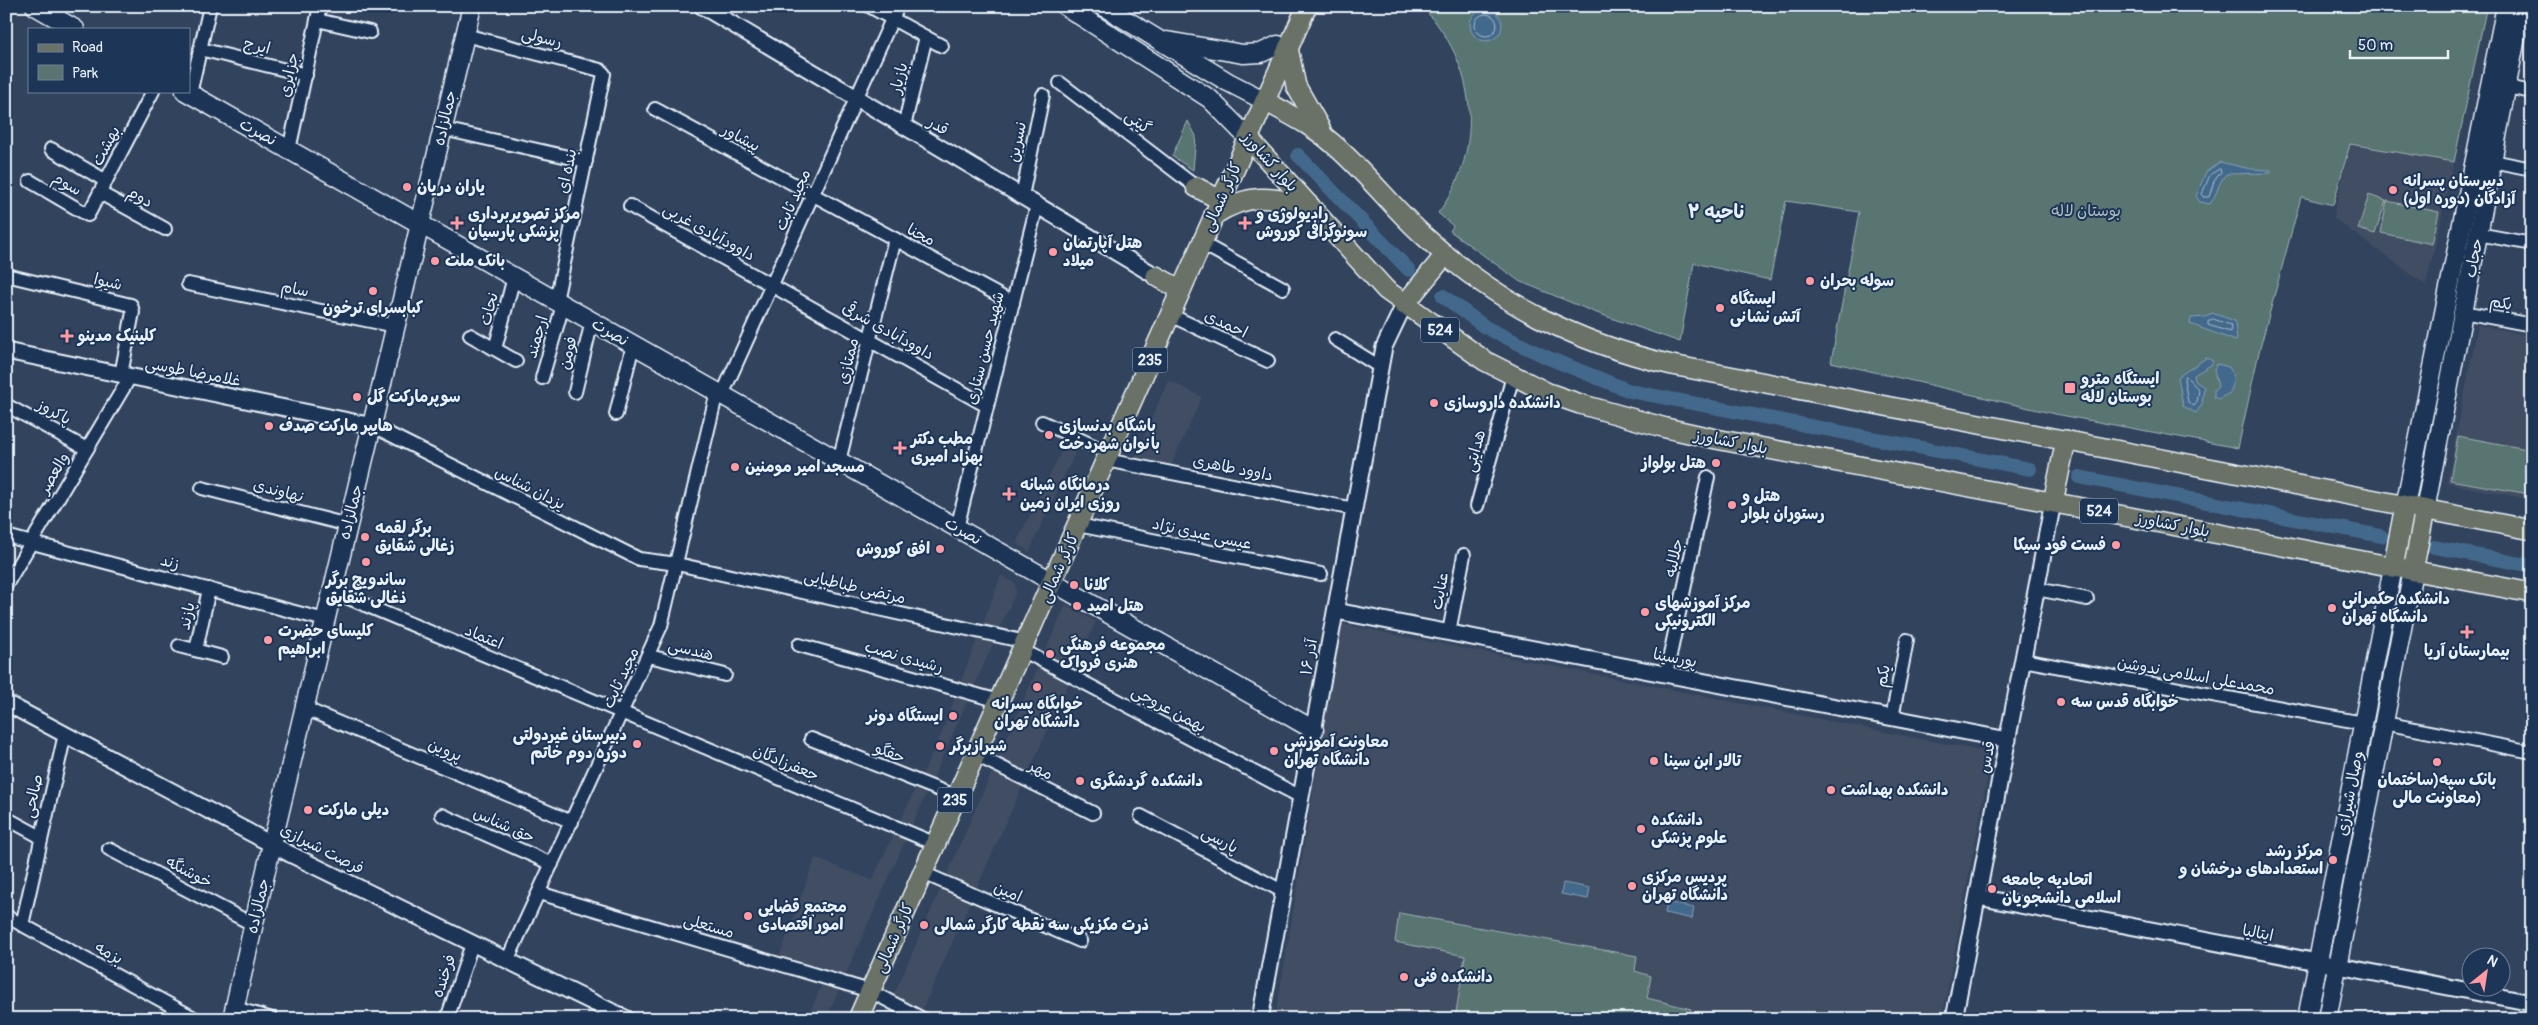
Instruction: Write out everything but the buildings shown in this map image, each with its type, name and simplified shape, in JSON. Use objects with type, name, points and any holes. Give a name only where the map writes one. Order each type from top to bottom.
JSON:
[{"type":"main road","points":[[35,6],[73,28]]},
{"type":"main road","name":"جمالزاده","points":[[234,1014],[304,708],[472,6]]},
{"type":"main road","name":"بلوار کشاورز","points":[[1065,6],[1210,98],[1386,290],[1404,305],[1486,361],[1513,376],[1580,404],[1666,428],[2532,593]]},
{"type":"main road","points":[[1104,6],[1158,40],[1260,99],[1295,116],[1325,137],[1445,255],[1487,288],[1519,307],[1571,333],[1632,356],[2532,530]]},
{"type":"main road","points":[[1295,6],[1283,46],[1299,94],[1325,137]]},
{"type":"main road","name":"کارگر شمالی","points":[[858,1019],[1248,138],[1260,99],[1283,46],[1307,6]]},
{"type":"main road","name":"حجاب","points":[[2425,510],[2507,87],[2506,6]]},
{"type":"main road","name":"حجاب","points":[[2405,506],[2460,230],[2506,46],[2522,6]]},
{"type":"main road","points":[[1158,40],[1243,54],[1283,46]]},
{"type":"main road","name":"نصرت","points":[[188,93],[1053,582]]},
{"type":"main road","points":[[1196,187],[1217,208],[1252,199],[1285,199],[1310,206]]},
{"type":"main road","points":[[2460,230],[2478,234]]},
{"type":"main road","points":[[1404,305],[1445,255]]},
{"type":"main road","points":[[1156,276],[1181,290]]},
{"type":"main road","points":[[2445,308],[2463,312]]},
{"type":"main road","points":[[2422,422],[2441,426]]},
{"type":"main road","points":[[2053,502],[2066,440]]},
{"type":"main road","points":[[2392,567],[2405,506]]},
{"type":"main road","points":[[2413,571],[2425,510]]},
{"type":"main road","name":"وصال شیرازی","points":[[2307,1019],[2392,567]]},
{"type":"main road","name":"وصال شیرازی","points":[[2326,1019],[2413,571]]},
{"type":"main road","points":[[1053,582],[1314,730]]},
{"type":"street","points":[[190,86],[210,6]]},
{"type":"street","name":"جزایری","points":[[289,150],[320,6]]},
{"type":"street","name":"قدر","points":[[702,6],[1156,276]]},
{"type":"street","points":[[869,6],[942,46]]},
{"type":"street","name":"مجید ثابت","points":[[507,961],[623,713],[649,656],[664,617],[720,394],[772,285],[898,6]]},
{"type":"street","points":[[318,20],[370,32]]},
{"type":"street","name":"رسولی","points":[[465,35],[600,70],[603,72],[603,78]]},
{"type":"street","name":"بازیار","points":[[904,126],[926,37]]},
{"type":"street","name":"ایرج","points":[[200,49],[306,75]]},
{"type":"street","name":"بنده ای","points":[[559,303],[603,78]]},
{"type":"street","name":"گیتی","points":[[1060,83],[1196,187]]},
{"type":"street","points":[[2507,87],[2532,92]]},
{"type":"street","name":"بهشت","points":[[88,215],[152,92]]},
{"type":"street","name":"نسرین","points":[[1022,196],[1043,95]]},
{"type":"street","name":"پیشاور","points":[[654,109],[813,195]]},
{"type":"street","points":[[443,129],[586,161]]},
{"type":"street","points":[[51,149],[106,182]]},
{"type":"street","points":[[2492,161],[2532,169]]},
{"type":"street","name":"سوم","points":[[30,181],[88,215]]},
{"type":"street","name":"دوم","points":[[100,193],[165,229]]},
{"type":"street","name":"محنا","points":[[813,195],[1013,303]]},
{"type":"street","name":"شهید حسن ستاری","points":[[957,528],[1037,205]]},
{"type":"street","name":"داوودآبادی غربی","points":[[630,206],[772,285]]},
{"type":"street","points":[[2478,234],[2532,244]]},
{"type":"street","name":"ممتازی","points":[[839,461],[895,239]]},
{"type":"street","points":[[1202,243],[1283,288]]},
{"type":"street","name":"شیوا","points":[[6,275],[130,305],[133,312],[125,376]]},
{"type":"street","name":"نجات","points":[[495,349],[514,277]]},
{"type":"street","name":"سام","points":[[188,284],[395,326]]},
{"type":"street","name":"داوودآبادی شرقی","points":[[772,285],[987,406]]},
{"type":"street","name":"ارجمند","points":[[542,378],[559,303]]},
{"type":"street","name":"۱۶ آذر","points":[[1260,1019],[1384,347],[1404,305]]},
{"type":"street","name":"یکم","points":[[2463,312],[2532,326]]},
{"type":"street","name":"احمدی","points":[[1170,315],[1268,362]]},
{"type":"street","name":"فومن","points":[[575,392],[592,321]]},
{"type":"street","name":"نجات","points":[[470,335],[516,361]]},
{"type":"street","points":[[1335,339],[1380,367]]},
{"type":"street","points":[[616,414],[633,345]]},
{"type":"street","name":"غلامرضا طوسی","points":[[6,351],[373,426]]},
{"type":"street","name":"والعصر","points":[[6,585],[87,449],[125,376]]},
{"type":"street","name":"هدایتی","points":[[1477,506],[1513,376]]},
{"type":"street","name":"پاکروز","points":[[6,405],[87,449]]},
{"type":"street","name":"داوود طاهری","points":[[1042,422],[1108,456],[1354,509]]},
{"type":"street","name":"یزدان شناس","points":[[373,426],[630,556],[645,561],[677,564]]},
{"type":"street","name":"جلالیه","points":[[1666,674],[1708,477]]},
{"type":"street","name":"نهاوندی","points":[[202,488],[348,526]]},
{"type":"street","name":"قدس","points":[[1954,1019],[2053,502]]},
{"type":"street","name":"عیسی عبدی نژاد","points":[[1078,525],[1320,574]]},
{"type":"street","name":"زند","points":[[6,536],[326,620]]},
{"type":"street","name":"عنایت","points":[[1449,632],[1464,555]]},
{"type":"street","name":"مرتضی طباطبایی","points":[[677,564],[1024,646]]},
{"type":"street","points":[[2037,589],[2087,599]]},
{"type":"street","name":"پازند","points":[[196,650],[209,590]]},
{"type":"street","name":"اعتماد","points":[[332,591],[623,713]]},
{"type":"street","name":"پورسینا","points":[[1336,610],[2008,740]]},
{"type":"street","name":"یکم","points":[[1892,718],[1906,640]]},
{"type":"street","name":"رشیدی نصب","points":[[799,645],[999,701]]},
{"type":"street","points":[[179,646],[222,657]]},
{"type":"street","name":"بهمن عروجی","points":[[1024,646],[1301,797]]},
{"type":"street","name":"هندسی","points":[[649,656],[725,675]]},
{"type":"street","name":"محمدعلی اسلامی ندوشن","points":[[2023,660],[2363,723]]},
{"type":"street","name":"فرصت شیرازی","points":[[6,703],[272,844],[620,1017]]},
{"type":"street","name":"پروین","points":[[304,708],[572,822]]},
{"type":"street","name":"جعفرزادگان","points":[[623,713],[936,844]]},
{"type":"street","points":[[2384,723],[2532,752]]},
{"type":"street","name":"صالحی","points":[[22,925],[65,734]]},
{"type":"street","name":"حقگو","points":[[811,739],[957,796]]},
{"type":"street","name":"مهر","points":[[976,755],[1093,813]]},
{"type":"street","name":"حق شناس","points":[[442,815],[552,864]]},
{"type":"street","name":"پارسی","points":[[1142,816],[1284,892]]},
{"type":"street","points":[[6,818],[41,837]]},
{"type":"street","name":"خوشنگه","points":[[109,849],[254,924]]},
{"type":"street","name":"امین","points":[[923,873],[1080,941]]},
{"type":"street","name":"مستعلی","points":[[539,893],[870,991],[922,1019]]},
{"type":"street","name":"ایتالیا","points":[[1978,896],[2532,1003]]},
{"type":"street","name":"بزمه","points":[[6,916],[196,1019]]},
{"type":"street","name":"فرخنده","points":[[447,1019],[472,944]]},
{"type":"street","points":[[234,1014],[272,1019]]},
{"type":"shaded area","name":"دبيرستان پسرانه آزادگان (دوره اول)","points":[[2350,144],[2454,162],[2426,285],[2333,218]]},
{"type":"shaded area","points":[[2478,325],[2532,336],[2532,500],[2447,483]]},
{"type":"shaded area","points":[[1168,380],[1202,397],[1170,468],[1133,462]]},
{"type":"shaded area","points":[[1071,432],[1082,438],[1029,552],[1016,543]]},
{"type":"shaded area","points":[[1001,575],[1015,583],[1016,592],[826,1019],[807,1019],[823,981],[776,966],[815,858],[872,880],[940,737]]},
{"type":"shaded area","points":[[1066,604],[1096,622],[918,1019],[883,1019]]},
{"type":"shaded area","name":"پردیس مرکزی دانشگاه‌ تهران","points":[[1341,624],[1992,753],[1942,1019],[1275,1019]]},
{"type":"green space","name":"بوستان لاله","points":[[1421,6],[2467,6],[2486,10],[2454,162],[2350,144],[2333,205],[2301,197],[2259,352],[2238,448],[2055,414],[1831,362],[1859,212],[1786,201],[1770,280],[1694,263],[1680,342],[1594,312],[1519,281],[1450,231],[1453,226],[1438,213],[1453,188],[1464,162],[1469,135],[1469,107],[1464,79],[1454,53],[1440,28]]},
{"type":"green space","points":[[1188,121],[1196,136],[1193,170],[1172,156]]},
{"type":"green space","points":[[2369,195],[2386,201],[2375,234],[2358,229]]},
{"type":"green space","points":[[2387,201],[2439,212],[2432,244],[2381,233]]},
{"type":"green space","points":[[2458,436],[2532,450],[2532,478],[2529,494],[2450,480]]},
{"type":"green space","points":[[1399,913],[1637,956],[1635,971],[1651,976],[1647,998],[1691,1009],[1690,1019],[1455,1019],[1465,956],[1395,942]]},
{"type":"water","points":[[1486,9],[1497,14],[1502,25],[1497,36],[1486,41],[1475,36],[1470,25],[1475,14]]},
{"type":"water","points":[[2220,162],[2251,169],[2271,170],[2271,173],[2226,174],[2210,204],[2200,202],[2196,196],[2206,172]]},
{"type":"water","points":[[2212,313],[2235,321],[2236,341],[2190,324],[2191,318],[2206,317]]},
{"type":"water","points":[[2206,358],[2213,361],[2211,365],[2194,375],[2195,381],[2204,387],[2202,404],[2196,413],[2183,406],[2178,377]]},
{"type":"water","points":[[2217,364],[2229,367],[2233,380],[2230,393],[2218,399],[2214,397],[2214,390],[2218,387],[2214,369]]},
{"type":"water","points":[[1563,883],[1590,888],[1588,899],[1561,894]]},
{"type":"water","points":[[1667,902],[1694,908],[1692,919],[1665,913]]},
{"type":"waterway","points":[[1298,155],[1409,270]]},
{"type":"waterway","points":[[1443,296],[1485,327],[1546,357],[1630,391],[2030,469]]},
{"type":"waterway","points":[[2079,477],[2381,536]]},
{"type":"waterway","points":[[2434,547],[2532,566]]},
{"type":"place","name":"یاران دریان","points":[[407,187]]},
{"type":"place","name":"دبيرستان پسرانه آزادگان (دوره اول)","points":[[2393,190]]},
{"type":"place","name":"مرکز تصویربرداری پزشکی پارسیان","points":[[457,223]]},
{"type":"place","name":"رادیولوژی و سونوگرافی کوروش","points":[[1245,223]]},
{"type":"place","name":"هتل آپارتمان میلاد","points":[[1053,252]]},
{"type":"place","name":"بانک ملت","points":[[435,261]]},
{"type":"place","name":"سوله بحران","points":[[1810,281]]},
{"type":"place","name":"کبابسرای ترخون","points":[[373,291]]},
{"type":"place","name":"ایستگاه آتش نشانی","points":[[1720,308]]},
{"type":"place","name":"کلینیک مدینو","points":[[67,336]]},
{"type":"place","name":"ایستگاه مترو بوستان لاله","points":[[2070,388]]},
{"type":"place","name":"سوپرمارکت گل","points":[[357,397]]},
{"type":"place","name":"دانشکده داروسازی","points":[[1434,403]]},
{"type":"place","name":"هايپر ماركت صدف","points":[[269,426]]},
{"type":"place","name":"باشگاه بدنسازی بانوان شهردخت","points":[[1049,435]]},
{"type":"place","name":"مطب دکتر بهزاد امیری","points":[[900,448]]},
{"type":"place","name":"هتل بولواز","points":[[1716,463]]},
{"type":"place","name":"مسجد امیر مومنین","points":[[735,467]]},
{"type":"place","name":"درمانگاه شبانه روزی ایران زمین","points":[[1009,494]]},
{"type":"place","name":"هتل و رستوران بلوار","points":[[1732,505]]},
{"type":"place","name":"برگر لقمه زغالی شقایق","points":[[365,537]]},
{"type":"place","name":"فست فود سیکا","points":[[2116,545]]},
{"type":"place","name":"افق کوروش","points":[[940,549]]},
{"type":"place","name":"ساندویچ برگر ذغالی شقایق","points":[[366,562]]},
{"type":"place","name":"کلانا","points":[[1074,585]]},
{"type":"place","name":"هتل امید","points":[[1077,606]]},
{"type":"place","name":"دانشکده حکمرانی دانشگاه تهران","points":[[2332,608]]},
{"type":"place","name":"مرکز آموزشهای الکترونیکی","points":[[1645,612]]},
{"type":"place","name":"بیمارستان آریا","points":[[2467,632]]},
{"type":"place","name":"کلیسای حضرت ابراهیم","points":[[268,640]]},
{"type":"place","name":"مجموعه فرهنگی هنری فرواک","points":[[1050,654]]},
{"type":"place","name":"خوابگاه پسرانه دانشگاه تهران","points":[[1037,687]]},
{"type":"place","name":"خوابگاه قدس سه","points":[[2061,702]]},
{"type":"place","name":"ایستگاه دونر","points":[[953,716]]},
{"type":"place","name":"دبیرستان غیردولتی دوره دوم خاتم","points":[[637,744]]},
{"type":"place","name":"شیرازبرگر","points":[[940,746]]},
{"type":"place","name":"معاونت آموزشی دانشگاه تهران","points":[[1274,751]]},
{"type":"place","name":"تالار ابن سینا","points":[[1654,761]]},
{"type":"place","name":"بانک سپه(ساختمان معاونت مالی)","points":[[2437,762]]},
{"type":"place","name":"دانشکده گردشگری","points":[[1080,781]]},
{"type":"place","name":"دانشکده بهداشت","points":[[1831,790]]},
{"type":"place","name":"دیلی مارکت","points":[[308,810]]},
{"type":"place","name":"دانشکده علوم پزشکی","points":[[1641,829]]},
{"type":"place","name":"مرکز رشد استعدادهای درخشان و","points":[[2333,860]]},
{"type":"place","name":"پردیس مرکزی دانشگاه‌ تهران","points":[[1632,886]]},
{"type":"place","name":"اتحادیه جامعه اسلامی دانشجویان","points":[[1992,889]]},
{"type":"place","name":"مجتمع قضایی امور اقتصادی","points":[[748,916]]},
{"type":"place","name":"ذرت مکزیکی سه نقطه کارگر شمالی","points":[[924,925]]},
{"type":"place","name":"دانشکده فنی","points":[[1404,977]]},
{"type":"district","name":"ناحیه ۲","points":[[1716,212]]}]
